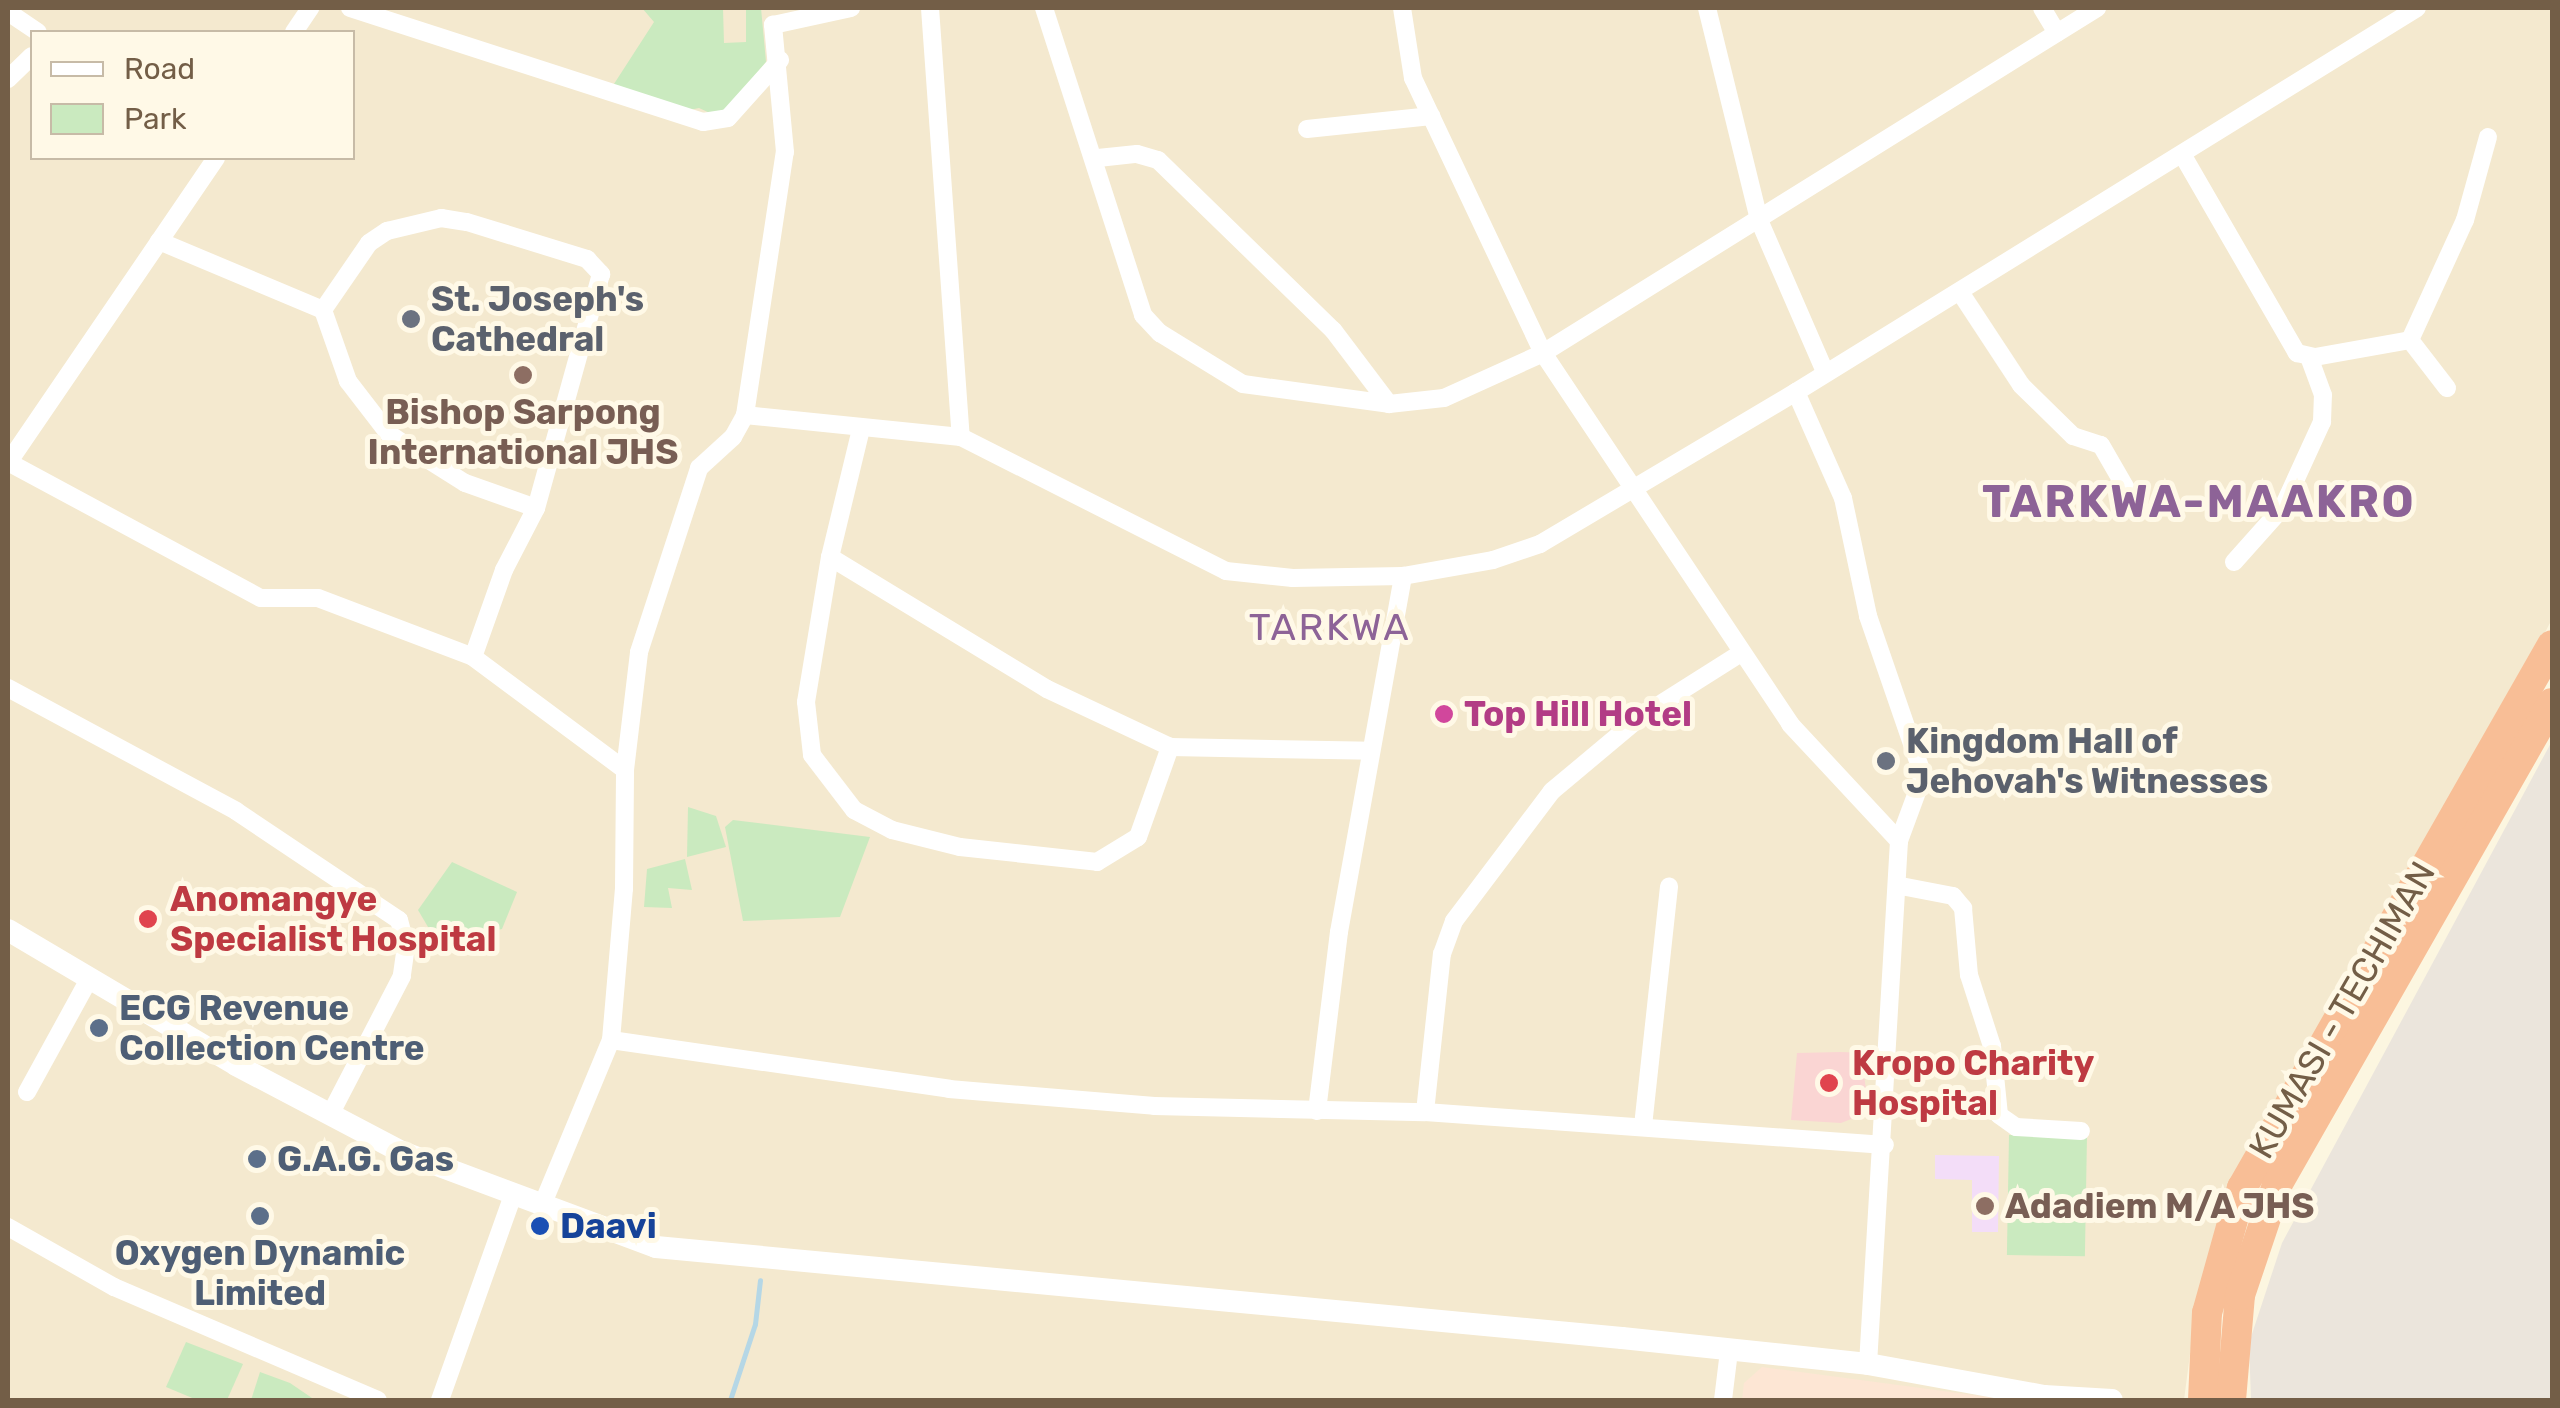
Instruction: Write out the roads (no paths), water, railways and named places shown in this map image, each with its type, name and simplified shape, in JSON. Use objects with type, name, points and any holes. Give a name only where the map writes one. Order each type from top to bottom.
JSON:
[{"type":"highway","name":"KUMASI - TECHIMAN","points":[[2204,1400],[2207,1313],[2242,1188],[2552,645]]},
{"type":"highway","points":[[2231,1400],[2240,1295],[2278,1185],[2552,703]]},
{"type":"street","points":[[295,30],[310,8]]},
{"type":"street","points":[[350,8],[703,122],[728,118],[780,60]]},
{"type":"street","points":[[541,1208],[610,1040],[624,889],[625,770],[635,668],[699,468],[732,437],[745,415],[782,178],[780,60],[772,16],[851,8]]},
{"type":"street","points":[[930,8],[962,437]]},
{"type":"street","points":[[1044,8],[1098,158],[1133,295],[1160,333],[1243,384],[1389,404],[1444,398],[1542,353],[2097,8]]},
{"type":"street","points":[[1402,8],[1408,63],[1542,353],[1790,724],[1899,841]]},
{"type":"street","points":[[1707,8],[1759,220],[1825,372]]},
{"type":"street","points":[[2042,8],[2057,32]]},
{"type":"street","points":[[745,415],[962,437],[1226,571],[1292,578],[1403,576],[1521,552],[1796,392],[2417,8]]},
{"type":"street","points":[[8,12],[35,30]]},
{"type":"street","points":[[8,79],[30,58]]},
{"type":"street","points":[[1307,129],[1431,116]]},
{"type":"street","points":[[2410,340],[2464,220],[2488,137]]},
{"type":"street","points":[[1098,158],[1138,154],[1158,160],[1333,330],[1389,404]]},
{"type":"street","points":[[2182,154],[2298,353],[2309,357],[2410,340]]},
{"type":"street","points":[[215,160],[8,462],[260,598],[318,598],[473,657],[625,770]]},
{"type":"street","points":[[322,310],[369,243],[412,222],[467,222],[596,265],[601,285],[536,508],[504,570],[473,657]]},
{"type":"street","points":[[159,241],[322,310],[348,381],[388,433],[465,483],[536,508]]},
{"type":"street","points":[[1960,292],[2021,385],[2073,436],[2101,445],[2135,504]]},
{"type":"street","points":[[2410,340],[2447,388]]},
{"type":"street","points":[[2234,562],[2283,507],[2322,422],[2323,395],[2309,357]]},
{"type":"street","points":[[1796,392],[1843,498],[1868,616],[1924,776],[1899,841],[1901,886],[1868,1364]]},
{"type":"street","points":[[860,429],[830,557],[806,724],[826,780],[871,822],[960,847],[1097,862],[1138,837],[1170,748]]},
{"type":"street","points":[[830,557],[1047,689],[1170,748],[1370,751]]},
{"type":"street","points":[[1317,1111],[1338,932],[1403,576]]},
{"type":"street","points":[[1426,1112],[1442,954],[1454,922],[1552,791],[1642,716],[1741,654]]},
{"type":"street","points":[[8,688],[236,811],[399,920],[406,946],[402,976],[330,1115]]},
{"type":"street","points":[[1642,1126],[1669,886]]},
{"type":"street","points":[[1901,886],[1953,896],[1963,908],[1969,975],[1992,1046],[1999,1116],[2016,1126],[2081,1131]]},
{"type":"street","points":[[8,930],[88,981],[330,1115],[512,1198],[656,1247],[1134,1288],[1868,1364],[2043,1398],[2112,1400]]},
{"type":"street","points":[[28,1092],[88,981]]},
{"type":"street","points":[[610,1040],[949,1089],[1317,1111],[1426,1112],[1885,1145]]},
{"type":"street","points":[[440,1400],[512,1198]]},
{"type":"street","points":[[8,1227],[114,1287],[378,1400]]},
{"type":"street","points":[[1723,1400],[1729,1351]]},
{"type":"waterway","points":[[730,1400],[755,1324],[760,1280]]},
{"type":"place","name":"St. Joseph's Cathedral","points":[[411,319]]},
{"type":"place","name":"Bishop Sarpong International JHS","points":[[523,375]]},
{"type":"place","name":"Top Hill Hotel","points":[[1444,714]]},
{"type":"place","name":"Kingdom Hall of Jehovah's Witnesses","points":[[1886,761]]},
{"type":"place","name":"Anomangye Specialist Hospital","points":[[148,919]]},
{"type":"place","name":"ECG Revenue Collection Centre","points":[[99,1028]]},
{"type":"place","name":"Kropo Charity Hospital","points":[[1829,1083]]},
{"type":"place","name":"G.A.G. Gas","points":[[257,1159]]},
{"type":"place","name":"Adadiem M/A JHS","points":[[1985,1206]]},
{"type":"place","name":"Oxygen Dynamic Limited","points":[[260,1216]]},
{"type":"place","name":"Daavi","points":[[540,1226]]},
{"type":"district","name":"TARKWA-MAAKRO","points":[[2199,502]]},
{"type":"district","name":"TARKWA","points":[[1330,628]]}]
